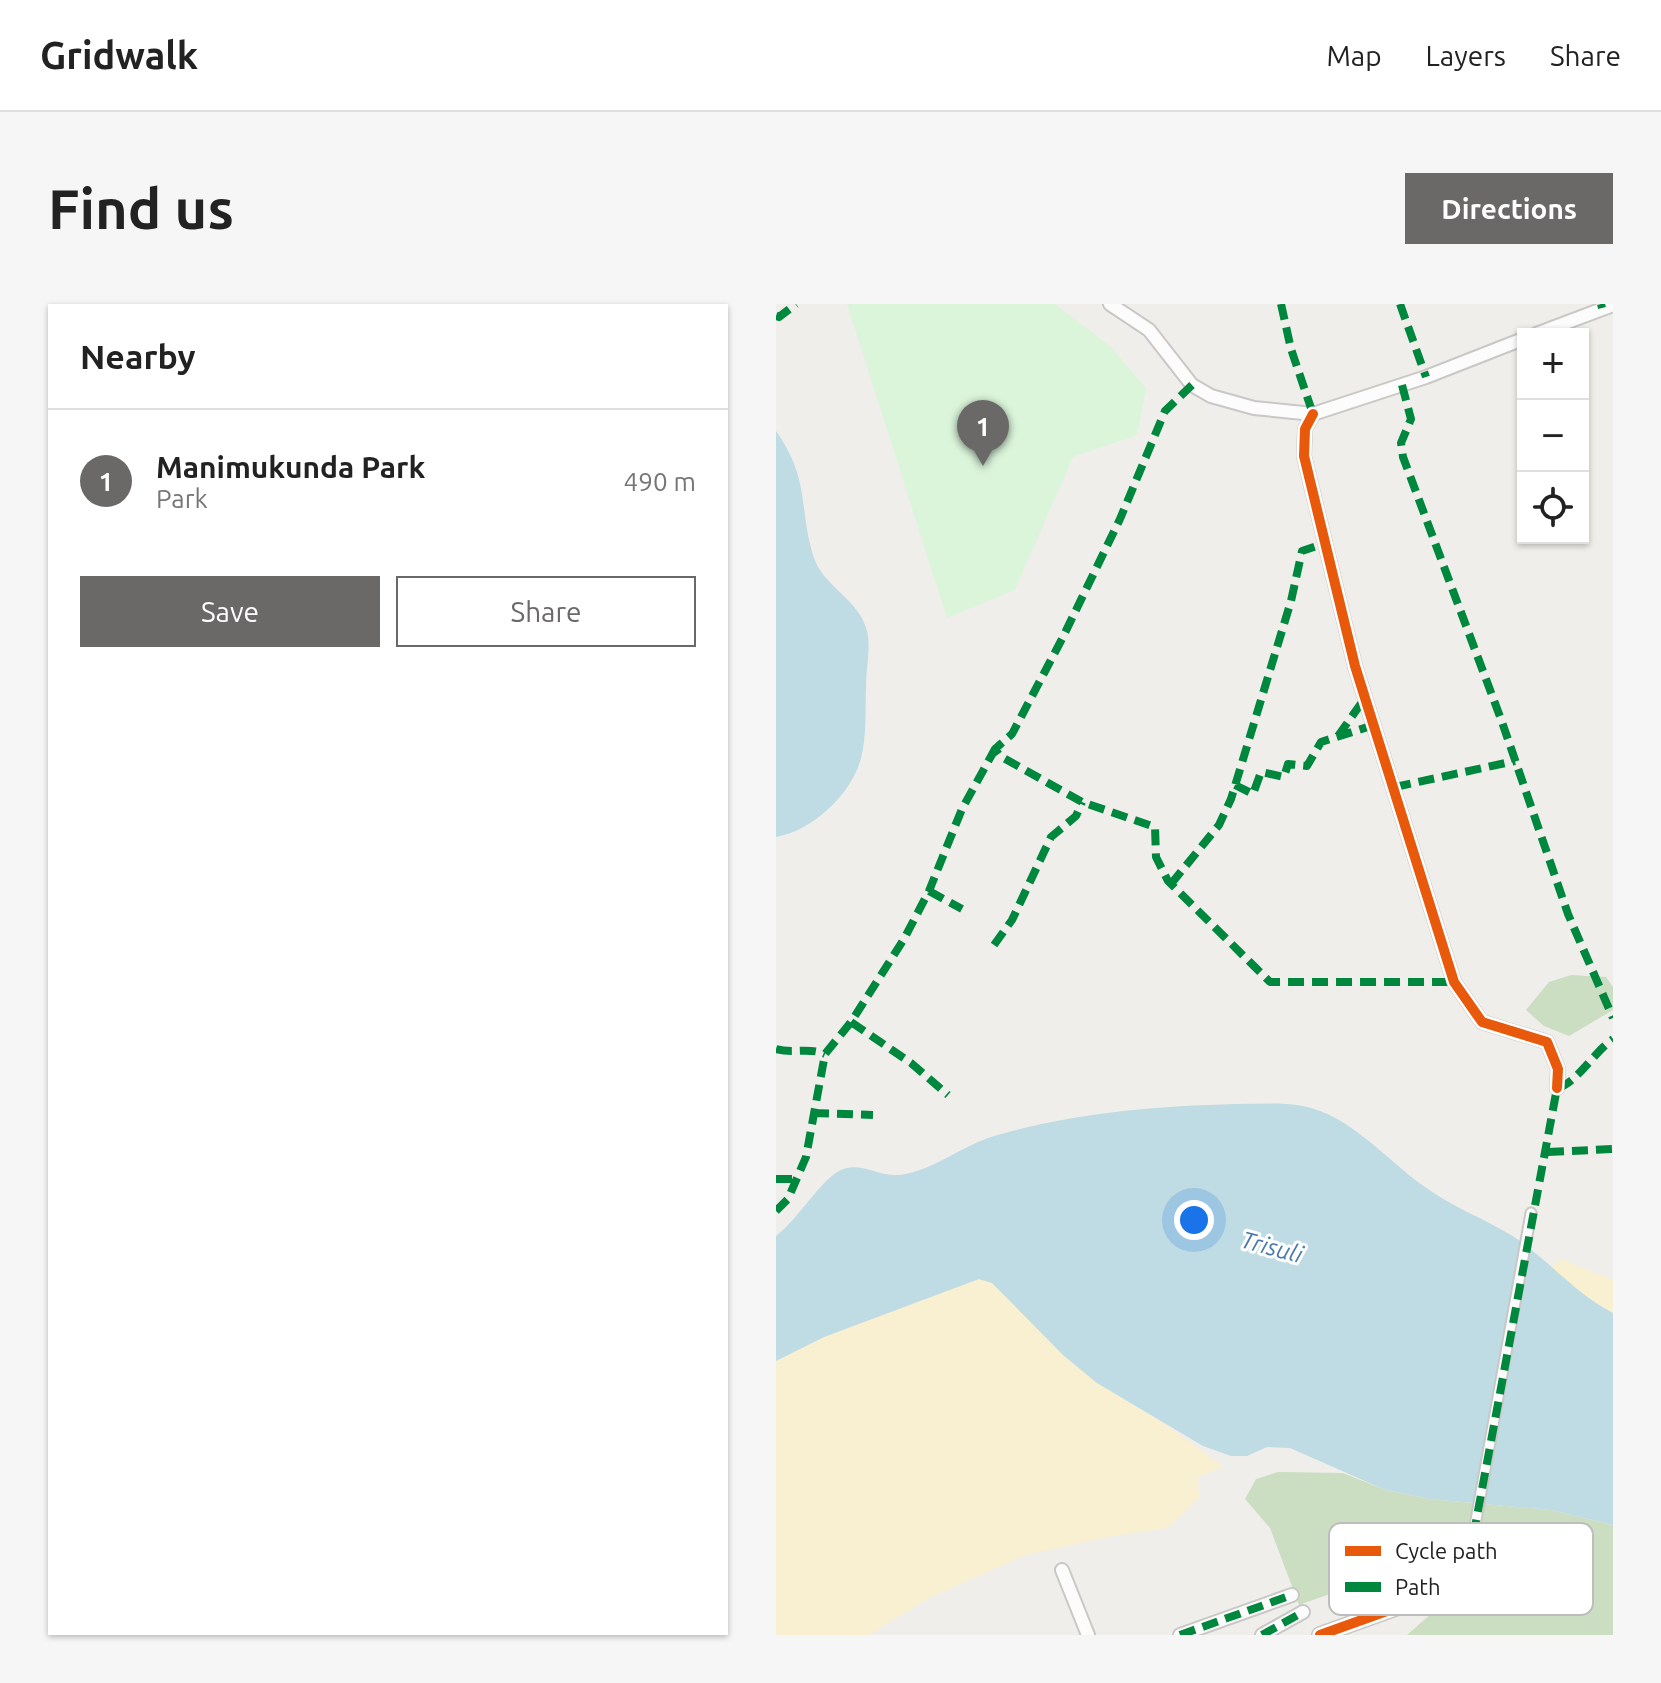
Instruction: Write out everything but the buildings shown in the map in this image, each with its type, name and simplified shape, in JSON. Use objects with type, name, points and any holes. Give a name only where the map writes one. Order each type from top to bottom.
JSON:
[{"type":"street","points":[[1110,304],[1149,330],[1192,385],[1211,396],[1254,408],[1313,414],[1426,377],[1517,341]]},
{"type":"street","points":[[1552,328],[1613,305]]},
{"type":"street","points":[[1313,414],[1305,429],[1304,456],[1355,666],[1454,982],[1482,1022],[1547,1042],[1558,1069],[1557,1088]]},
{"type":"street","points":[[1475,1523],[1531,1213]]},
{"type":"street","points":[[1062,1570],[1088,1635]]},
{"type":"street","points":[[1180,1635],[1292,1595]]},
{"type":"street","points":[[1262,1635],[1303,1612]]},
{"type":"street","points":[[1320,1635],[1376,1615]]},
{"type":"green space","points":[[847,304],[1055,304],[1111,347],[1146,388],[1137,435],[1073,457],[1015,590],[947,618]]},
{"type":"green space","points":[[1571,975],[1606,977],[1613,987],[1613,1010],[1569,1036],[1544,1026],[1526,1010],[1549,982]]},
{"type":"green space","points":[[1278,1472],[1343,1473],[1383,1489],[1429,1499],[1551,1510],[1613,1525],[1613,1635],[1407,1635],[1430,1615],[1593,1615],[1593,1523],[1329,1523],[1329,1594],[1299,1605],[1270,1528],[1245,1499],[1256,1479]]},
{"type":"sand","points":[[1561,1259],[1613,1280],[1613,1313],[1576,1290],[1551,1268]]},
{"type":"sand","points":[[979,1279],[992,1282],[1063,1355],[1097,1383],[1165,1424],[1223,1467],[1198,1477],[1199,1498],[1167,1528],[1107,1537],[1026,1555],[929,1598],[869,1635],[776,1635],[776,1361],[824,1337]]},
{"type":"water","points":[[776,431],[799,480],[814,558],[825,577],[857,610],[867,631],[869,644],[864,740],[856,771],[849,785],[829,809],[803,827],[776,837]]},
{"type":"water","name":"Trisuli","points":[[1236,1104],[1303,1106],[1337,1119],[1435,1194],[1524,1244],[1586,1296],[1613,1313],[1613,1525],[1551,1510],[1429,1499],[1383,1489],[1290,1448],[1267,1447],[1247,1456],[1231,1456],[1203,1446],[1097,1383],[1063,1355],[992,1283],[979,1279],[824,1337],[776,1361],[776,1236],[839,1171],[854,1167],[891,1175],[911,1173],[971,1145],[1024,1128],[1084,1116],[1144,1109]]},
{"type":"marked path","points":[[776,316],[779,317],[796,304]]},
{"type":"marked path","points":[[1281,304],[1291,349],[1313,414]]},
{"type":"marked path","points":[[1400,304],[1426,377]]},
{"type":"marked path","points":[[1601,304],[1602,308]]},
{"type":"marked path","points":[[1192,385],[1165,411],[1120,519],[1062,639],[1012,734],[995,749],[1000,756],[1082,802],[1155,827],[1156,857],[1168,881],[1270,982],[1454,982]]},
{"type":"marked path","points":[[1402,385],[1411,419],[1401,443],[1403,457],[1502,722],[1568,914],[1613,1018]]},
{"type":"marked path","points":[[1171,884],[1219,825],[1231,799],[1291,601],[1302,551],[1326,543]]},
{"type":"marked path","points":[[1338,736],[1365,698]]},
{"type":"marked path","points":[[1235,785],[1253,794],[1261,772],[1284,777],[1288,764],[1307,766],[1321,742],[1374,725]]},
{"type":"marked path","points":[[776,1211],[788,1199],[806,1157],[825,1054],[851,1022],[904,939],[929,891],[962,809],[995,749]]},
{"type":"marked path","points":[[1395,787],[1515,761]]},
{"type":"marked path","points":[[994,945],[1012,920],[1051,837],[1076,816],[1082,802]]},
{"type":"marked path","points":[[929,891],[962,909]]},
{"type":"marked path","points":[[851,1022],[911,1063],[948,1095]]},
{"type":"marked path","points":[[1476,1523],[1557,1088],[1578,1074],[1613,1039]]},
{"type":"marked path","points":[[776,1049],[825,1054]]},
{"type":"marked path","points":[[813,1113],[873,1115]]},
{"type":"marked path","points":[[1548,1152],[1613,1149]]},
{"type":"marked path","points":[[776,1179],[797,1179]]},
{"type":"marked path","points":[[1180,1635],[1292,1595]]},
{"type":"marked path","points":[[1262,1635],[1303,1612]]},
{"type":"cycle path","points":[[1313,414],[1305,429],[1304,456],[1355,666],[1454,982],[1482,1022],[1547,1042],[1558,1069],[1557,1088]]},
{"type":"cycle path","points":[[1320,1635],[1376,1615]]},
{"type":"place","name":"Manimukunda Park","points":[[983,466]]}]
